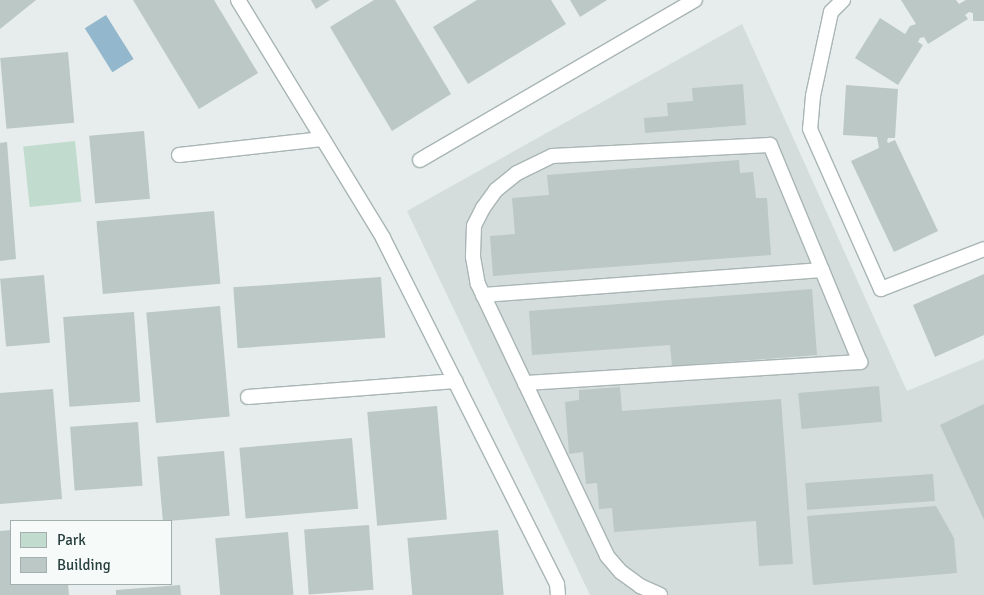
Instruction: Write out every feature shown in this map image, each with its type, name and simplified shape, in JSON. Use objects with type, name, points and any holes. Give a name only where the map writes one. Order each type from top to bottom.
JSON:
[{"type":"lane","points":[[238,0],[383,238],[557,584],[558,595]]},
{"type":"lane","points":[[420,160],[695,0]]},
{"type":"lane","points":[[843,0],[831,12],[813,96],[810,130],[881,289],[984,249]]},
{"type":"lane","points":[[179,156],[322,139]]},
{"type":"lane","points":[[525,384],[860,362],[770,145],[552,156],[517,173],[496,190],[482,208],[474,226],[473,257],[478,284],[483,295],[606,556],[620,572],[640,586],[660,595]]},
{"type":"lane","points":[[483,295],[822,270]]},
{"type":"lane","points":[[248,396],[455,381]]},
{"type":"shaded area","points":[[742,24],[907,391],[984,359],[984,595],[590,595],[407,211]]},
{"type":"green space","points":[[75,141],[81,202],[30,207],[23,146]]},
{"type":"water","points":[[106,15],[134,59],[112,72],[85,28]]},
{"type":"building","points":[[0,0],[36,0],[0,29]]},
{"type":"building","points":[[133,0],[214,0],[258,73],[199,109]]},
{"type":"building","points":[[311,0],[330,0],[316,9]]},
{"type":"building","points":[[374,0],[395,0],[451,94],[392,131],[330,27]]},
{"type":"building","points":[[477,0],[551,0],[566,24],[468,84],[433,27]]},
{"type":"building","points":[[570,0],[607,0],[580,17]]},
{"type":"building","points":[[901,0],[956,0],[959,4],[966,0],[984,0],[984,21],[973,21],[973,13],[969,12],[965,15],[968,19],[928,44],[924,37],[920,38],[918,42],[923,45],[898,85],[855,58],[880,18],[905,34],[910,26],[916,24]]},
{"type":"building","points":[[68,52],[74,123],[6,129],[0,58]]},
{"type":"building","points":[[743,84],[746,125],[645,133],[644,118],[668,116],[667,103],[693,101],[692,88]]},
{"type":"building","points":[[846,85],[898,89],[895,138],[888,138],[887,141],[888,143],[895,140],[938,231],[894,252],[851,161],[879,148],[877,137],[843,135]]},
{"type":"building","points":[[144,131],[150,199],[95,204],[89,136]]},
{"type":"building","points":[[7,142],[16,259],[0,261],[0,143]]},
{"type":"building","points":[[739,160],[740,173],[753,172],[756,198],[767,198],[771,255],[493,276],[490,236],[515,234],[512,198],[549,195],[547,175]]},
{"type":"building","points":[[214,211],[220,284],[103,294],[96,221]]},
{"type":"building","points":[[984,274],[984,335],[935,357],[913,305]]},
{"type":"building","points":[[44,275],[50,343],[6,347],[0,279]]},
{"type":"building","points":[[381,277],[385,338],[238,348],[233,287]]},
{"type":"building","points":[[812,289],[817,355],[672,366],[670,345],[532,355],[529,311]]},
{"type":"building","points":[[220,306],[230,417],[156,423],[146,312]]},
{"type":"building","points":[[134,312],[140,402],[69,407],[63,317]]},
{"type":"building","points":[[879,386],[882,422],[801,429],[798,393]]},
{"type":"building","points":[[620,387],[622,411],[781,399],[793,564],[759,566],[756,521],[614,532],[612,508],[599,509],[597,483],[586,484],[583,452],[569,454],[565,402],[579,400],[579,390]]},
{"type":"building","points":[[53,389],[62,499],[0,504],[0,393]]},
{"type":"building","points":[[984,404],[984,520],[940,425]]},
{"type":"building","points":[[437,406],[447,520],[377,526],[367,412]]},
{"type":"building","points":[[138,422],[142,486],[75,491],[70,427]]},
{"type":"building","points":[[352,438],[358,509],[246,519],[239,448]]},
{"type":"building","points":[[224,451],[230,516],[163,520],[157,457]]},
{"type":"building","points":[[933,474],[935,501],[807,510],[805,483]]},
{"type":"building","points":[[936,506],[954,538],[957,573],[813,585],[807,516]]},
{"type":"building","points":[[369,525],[374,590],[309,594],[304,530]]},
{"type":"building","points":[[10,530],[10,585],[68,585],[69,595],[0,595],[0,531]]},
{"type":"building","points":[[498,530],[504,595],[412,595],[407,538]]},
{"type":"building","points":[[288,532],[293,595],[220,595],[215,538]]},
{"type":"building","points":[[180,585],[181,595],[116,595],[116,590]]}]
